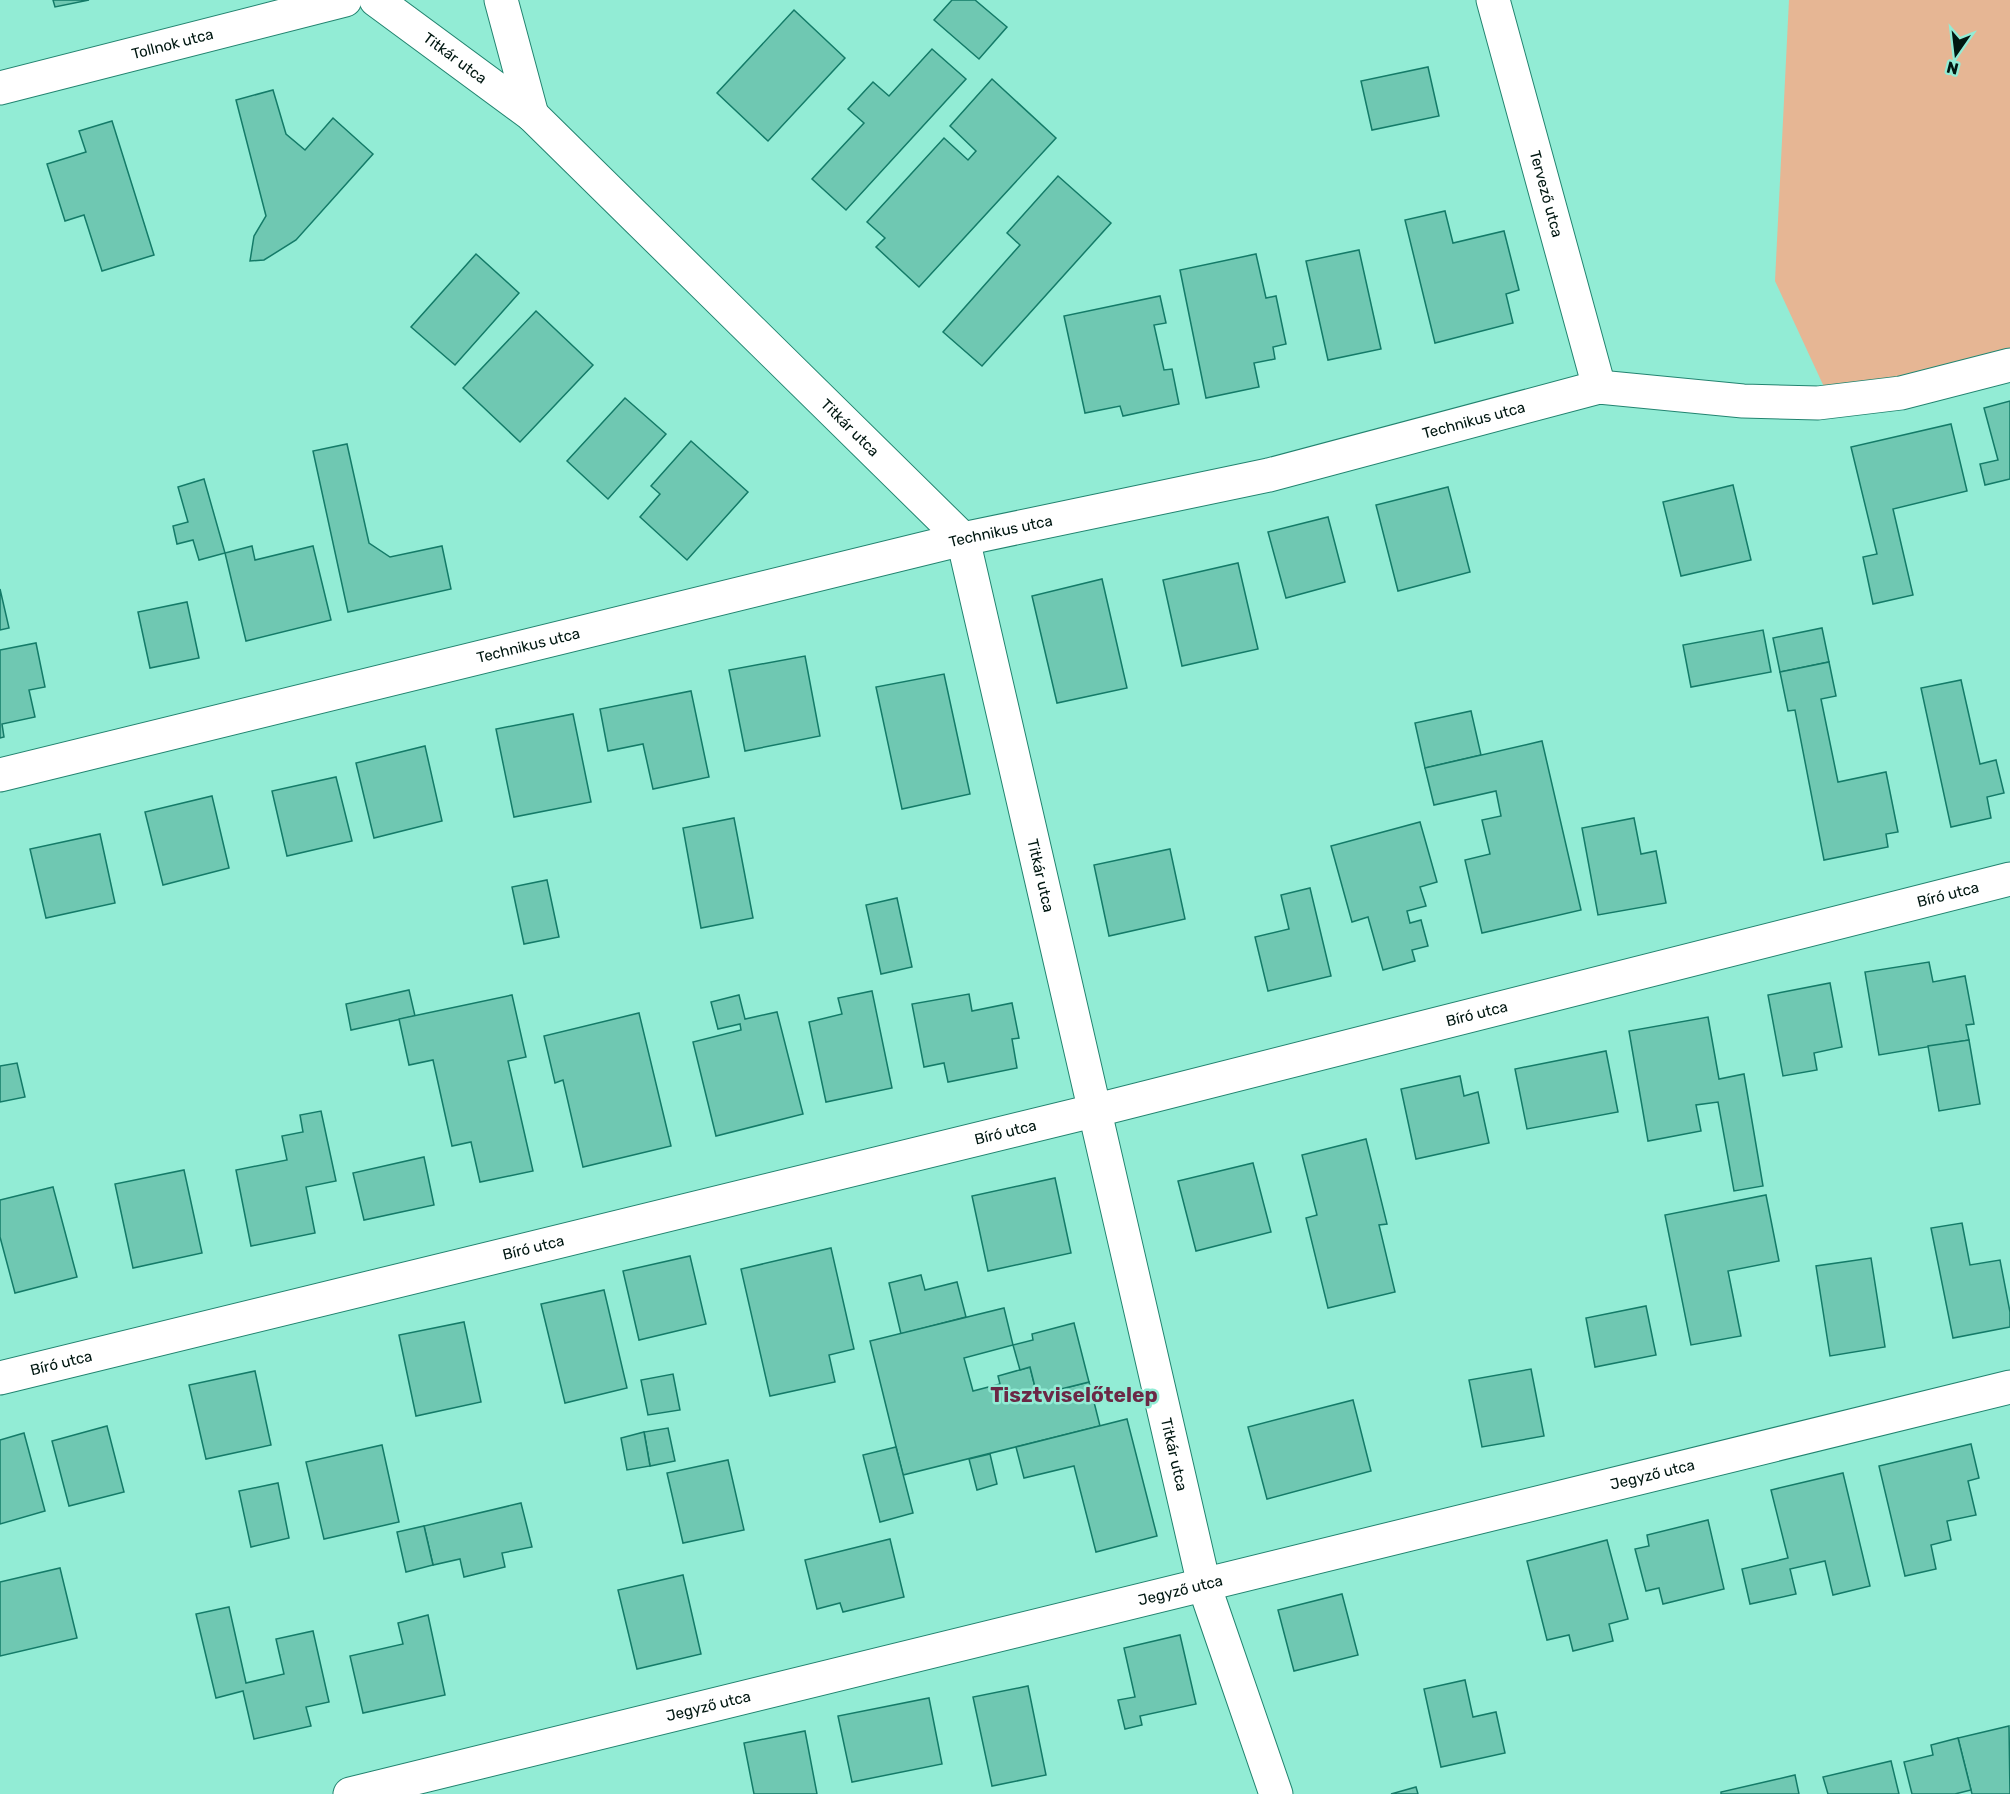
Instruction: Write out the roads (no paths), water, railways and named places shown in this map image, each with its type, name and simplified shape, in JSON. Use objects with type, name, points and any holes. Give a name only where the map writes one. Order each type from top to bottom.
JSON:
[{"type":"street","name":"Tollnok utca","points":[[0,88],[345,0]]},
{"type":"street","name":"Titkár utca","points":[[376,0],[532,115],[963,539],[1097,1110],[1204,1585],[1276,1794]]},
{"type":"street","points":[[501,0],[532,115]]},
{"type":"street","name":"Tervező utca","points":[[1493,0],[1599,387]]},
{"type":"street","name":"Technikus utca","points":[[0,775],[963,539],[1269,475],[1599,387],[1743,400],[1818,403],[1901,393],[2010,365]]},
{"type":"street","name":"Bíró utca","points":[[0,1378],[1097,1110],[2010,879]]},
{"type":"street","name":"Jegyző utca","points":[[350,1794],[2010,1387]]},
{"type":"district","name":"Tisztviselőtelep","points":[[1074,1394]]}]
